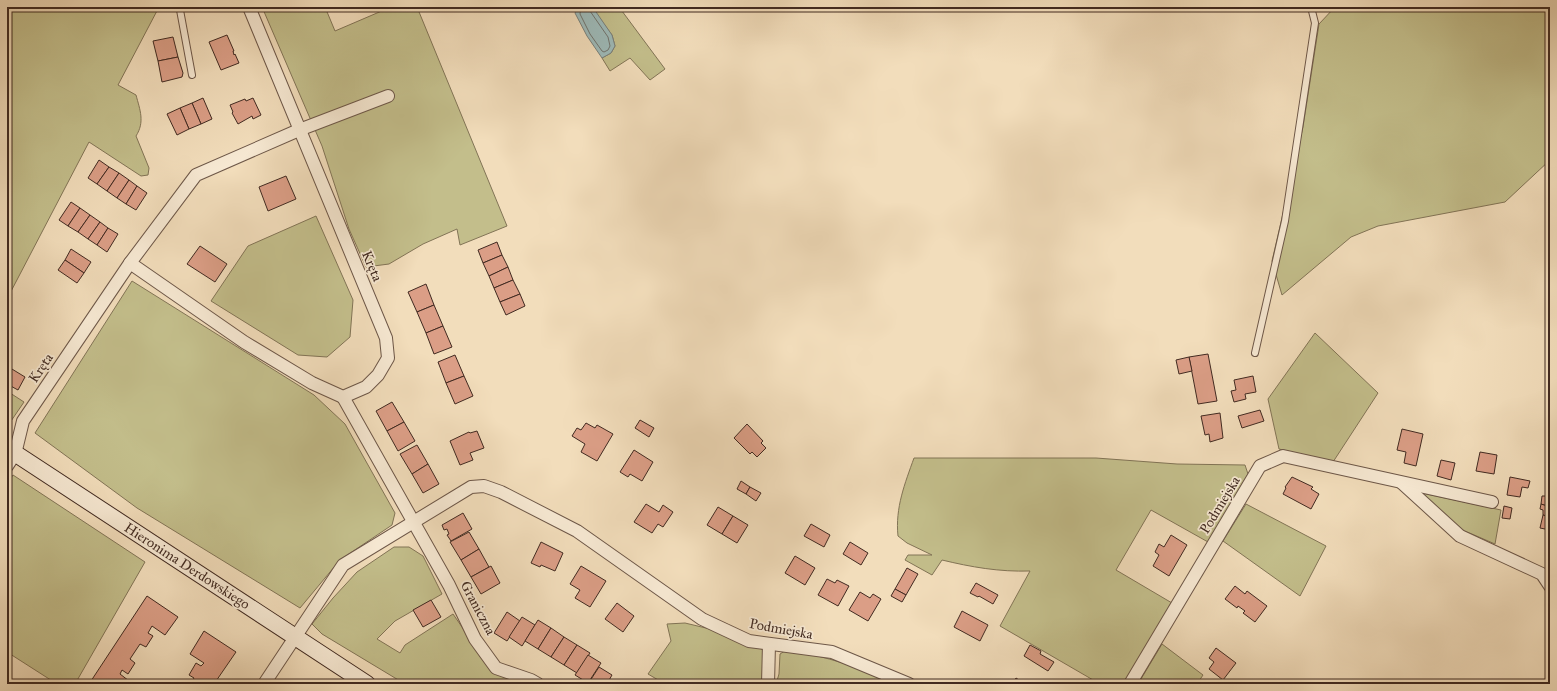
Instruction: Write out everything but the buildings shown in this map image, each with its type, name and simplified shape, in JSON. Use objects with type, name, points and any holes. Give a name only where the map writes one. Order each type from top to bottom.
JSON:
[{"type":"street","name":"Kręta","points":[[249,7],[386,338],[388,358],[378,375],[366,387],[343,397]]},
{"type":"street","name":"Kręta","points":[[10,456],[23,421],[130,263],[196,175],[299,130],[388,96]]},
{"type":"street","points":[[130,263],[244,342],[312,383],[343,397],[413,522],[343,565],[294,636],[264,684]]},
{"type":"street","name":"Hieronima Derdowskiego","points":[[10,456],[367,684]]},
{"type":"street","name":"Podmiejska","points":[[1130,684],[1260,466],[1283,456],[1492,502]]},
{"type":"street","points":[[1401,482],[1460,536],[1542,574],[1550,586]]},
{"type":"street","name":"Podmiejska","points":[[413,522],[471,487],[484,486],[526,504],[577,531],[702,619],[749,641],[832,652],[909,684]]},
{"type":"street","name":"Graniczna","points":[[413,522],[449,585],[476,639],[496,668],[531,680],[538,684]]},
{"type":"street","points":[[768,684],[769,644]]},
{"type":"lane","points":[[182,7],[180,10],[192,75]]},
{"type":"lane","points":[[1255,353],[1285,221],[1315,23],[1311,7]]},
{"type":"shaded area","points":[[7,7],[159,7],[118,85],[136,95],[141,121],[139,131],[136,136],[149,168],[148,175],[141,176],[89,142],[7,299]]},
{"type":"shaded area","points":[[262,7],[325,7],[335,31],[391,7],[417,7],[507,226],[460,245],[457,229],[423,244],[389,264],[366,267],[349,229],[322,146]]},
{"type":"shaded area","points":[[591,7],[619,7],[665,69],[650,80],[630,58],[610,71],[602,58],[611,53],[615,46],[612,35]]},
{"type":"shaded area","points":[[1335,7],[1550,7],[1550,160],[1505,202],[1378,226],[1351,237],[1282,295],[1272,261],[1303,127],[1319,24]]},
{"type":"shaded area","points":[[316,216],[353,300],[350,337],[327,357],[298,355],[211,301],[248,246]]},
{"type":"shaded area","points":[[132,281],[314,395],[345,424],[395,513],[392,525],[340,560],[300,608],[137,508],[35,433]]},
{"type":"shaded area","points":[[1315,333],[1378,393],[1333,462],[1279,449],[1268,399]]},
{"type":"shaded area","points":[[7,391],[24,402],[9,424],[7,422]]},
{"type":"shaded area","points":[[914,458],[1096,458],[1177,464],[1245,465],[1248,474],[1208,542],[1151,510],[1116,570],[1172,603],[1124,684],[1100,684],[1000,626],[1030,571],[1007,571],[964,565],[942,560],[932,575],[905,560],[908,555],[932,555],[907,543],[898,536],[897,526],[899,506]]},
{"type":"shaded area","points":[[13,475],[145,562],[75,684],[57,684],[7,652],[7,484]]},
{"type":"shaded area","points":[[1422,493],[1501,510],[1495,544],[1458,528]]},
{"type":"shaded area","points":[[1246,504],[1326,546],[1300,596],[1223,541]]},
{"type":"shaded area","points":[[394,547],[409,547],[423,556],[442,594],[395,621],[377,639],[400,653],[405,645],[453,614],[489,666],[522,684],[405,684],[322,634],[312,624],[357,572]]},
{"type":"shaded area","points":[[685,623],[710,629],[759,646],[766,654],[764,684],[665,684],[648,674],[671,641],[667,624]]},
{"type":"shaded area","points":[[1162,644],[1203,675],[1197,684],[1138,684]]},
{"type":"shaded area","points":[[788,649],[855,667],[881,677],[894,684],[776,684],[779,674],[780,654]]},
{"type":"water","points":[[578,7],[591,7],[594,9],[612,35],[615,46],[611,53],[602,58],[587,36],[575,13]]}]
